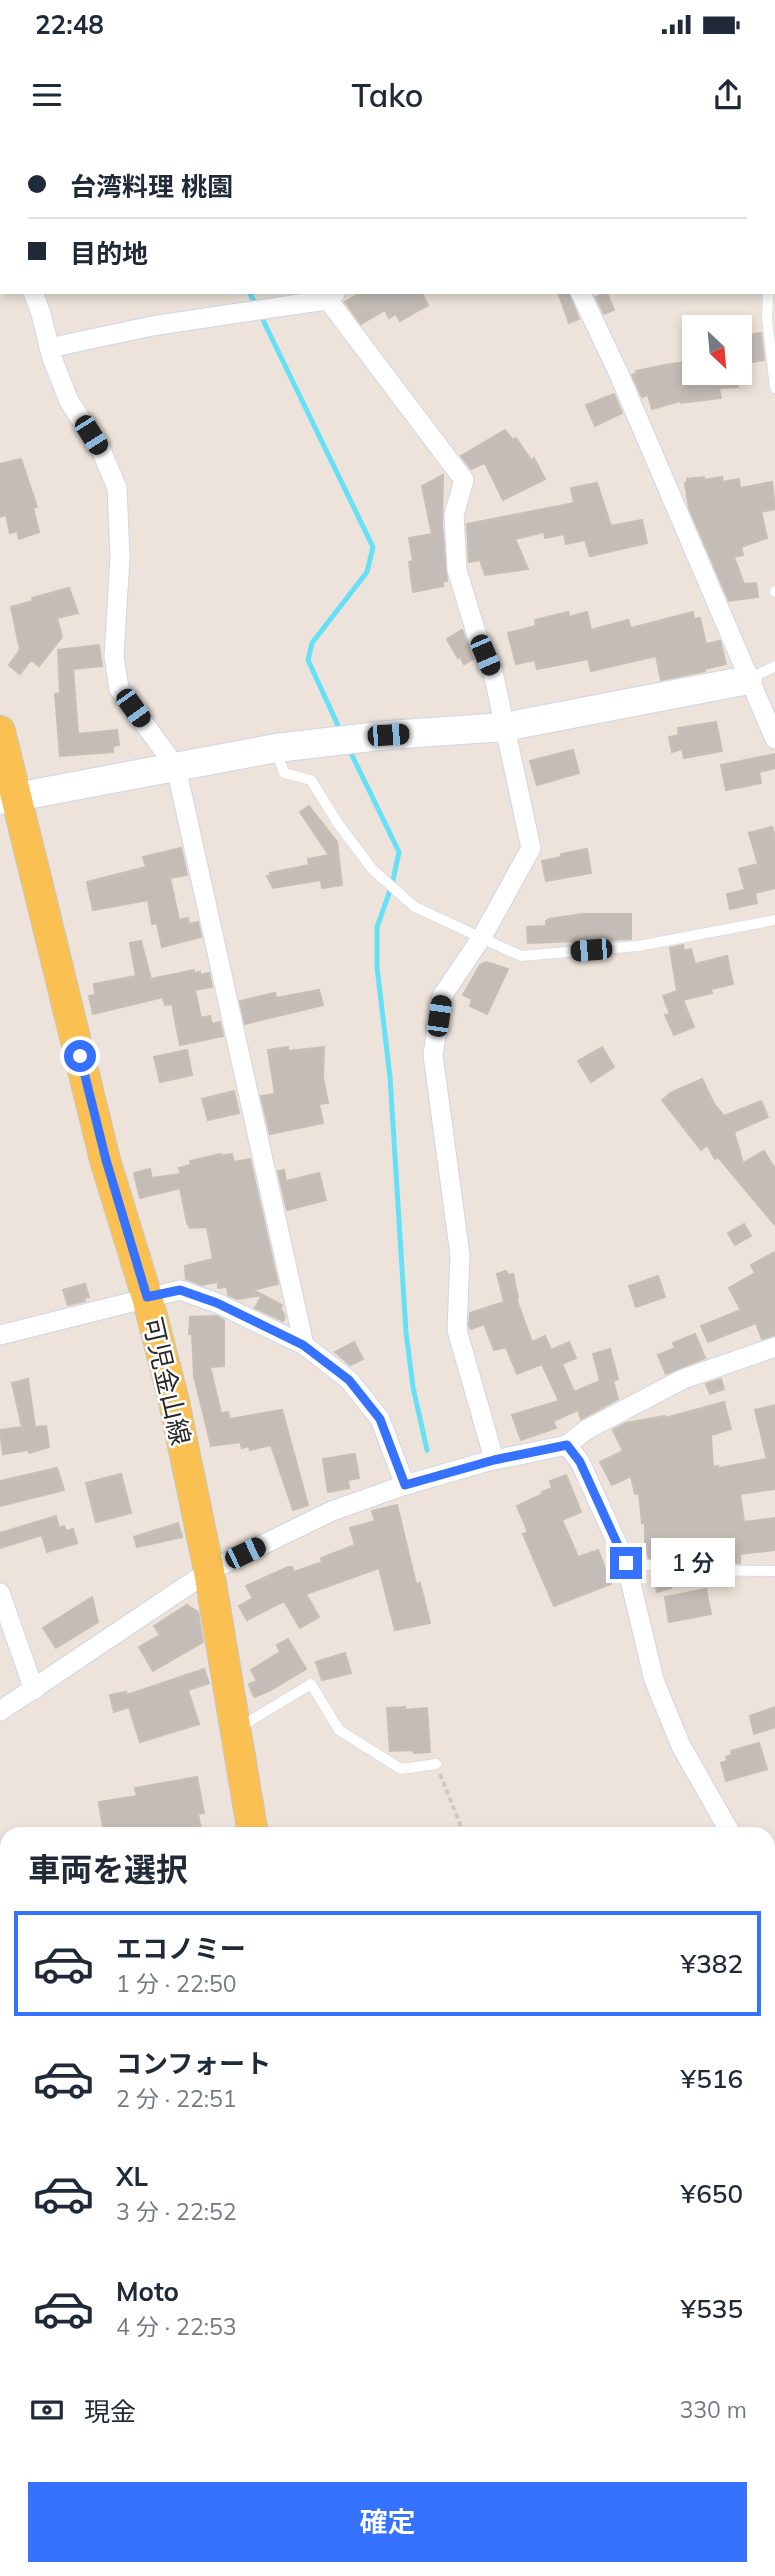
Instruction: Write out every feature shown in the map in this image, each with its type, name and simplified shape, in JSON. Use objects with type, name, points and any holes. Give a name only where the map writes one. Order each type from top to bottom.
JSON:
[{"type":"main road","name":"可児金山線","points":[[0,731],[8,799],[173,1397],[209,1571],[252,1827]]},
{"type":"street","points":[[34,294],[49,348],[69,401],[102,452],[117,488],[120,556],[114,657],[119,689],[176,767],[303,1345]]},
{"type":"street","points":[[581,294],[618,372],[775,739]]},
{"type":"street","points":[[49,348],[152,326],[328,295],[464,480],[454,516],[457,570],[478,639],[493,672],[531,848],[482,937],[442,996],[433,1055],[460,1255],[457,1329],[494,1460]]},
{"type":"street","points":[[8,799],[276,748],[388,735],[504,727],[748,680]]},
{"type":"street","points":[[0,1335],[180,1290],[217,1303],[303,1345],[349,1380],[380,1419],[405,1485]]},
{"type":"street","points":[[0,1711],[209,1571],[331,1511],[405,1485],[494,1460],[567,1445],[586,1430],[683,1379],[775,1347]]},
{"type":"street","points":[[567,1445],[580,1462],[626,1563],[654,1680],[681,1746],[727,1827]]},
{"type":"street","points":[[1,1599],[34,1690]]},
{"type":"lane","points":[[768,294],[767,318],[775,388]]},
{"type":"lane","points":[[748,680],[775,666]]},
{"type":"lane","points":[[276,748],[284,773],[311,780],[339,825],[373,870],[415,906],[521,956],[638,946],[775,920]]},
{"type":"lane","points":[[626,1563],[680,1570],[775,1571]]},
{"type":"lane","points":[[235,1731],[311,1684],[339,1730],[401,1769],[436,1764]]},
{"type":"path","points":[[436,1764],[461,1827]]},
{"type":"building","points":[[359,294],[422,294],[428,305],[400,321],[396,314],[389,318],[385,310],[361,324],[345,302]]},
{"type":"building","points":[[559,294],[569,294],[579,319],[569,323]]},
{"type":"building","points":[[607,294],[614,310],[604,314],[596,297]]},
{"type":"building","points":[[761,333],[764,360],[752,362],[752,334]]},
{"type":"building","points":[[682,362],[682,385],[738,387],[719,388],[721,398],[680,401],[652,409],[648,395],[642,397],[632,375],[637,373],[636,371]]},
{"type":"building","points":[[614,394],[622,413],[595,426],[586,405]]},
{"type":"building","points":[[505,430],[513,440],[516,438],[531,460],[534,458],[545,479],[503,500],[485,463],[471,469],[461,456]]},
{"type":"building","points":[[21,459],[37,507],[33,508],[39,532],[19,539],[17,531],[10,533],[6,515],[0,517],[0,464]]},
{"type":"building","points":[[443,475],[442,524],[447,581],[443,581],[443,586],[413,592],[409,562],[413,561],[409,538],[432,534],[422,486]]},
{"type":"building","points":[[704,477],[704,480],[722,477],[723,482],[739,479],[740,488],[772,482],[775,509],[761,512],[767,538],[741,547],[743,555],[734,557],[744,584],[756,583],[758,597],[729,601],[689,508],[685,483],[687,479]]},
{"type":"building","points":[[597,483],[611,526],[642,520],[647,543],[590,556],[585,540],[566,544],[564,534],[545,538],[544,532],[515,539],[528,569],[485,575],[480,560],[469,562],[467,524],[574,503],[571,488]]},
{"type":"building","points":[[69,588],[78,613],[57,618],[62,637],[39,666],[31,660],[20,674],[9,665],[20,650],[11,607]]},
{"type":"building","points":[[568,612],[569,617],[587,612],[591,630],[628,620],[631,628],[693,612],[694,619],[700,618],[706,644],[720,641],[726,664],[661,680],[656,656],[591,671],[588,659],[537,669],[535,660],[516,664],[508,633],[536,626],[535,620]]},
{"type":"building","points":[[462,630],[473,659],[464,664],[447,639]]},
{"type":"building","points":[[99,645],[102,666],[73,669],[78,734],[117,730],[119,745],[113,746],[113,752],[60,756],[55,694],[60,693],[58,650]]},
{"type":"building","points":[[716,722],[722,751],[684,758],[682,749],[672,752],[669,737],[679,735],[678,728]]},
{"type":"building","points":[[573,750],[579,773],[537,785],[530,761]]},
{"type":"building","points":[[775,754],[775,768],[759,772],[761,783],[726,790],[721,765]]},
{"type":"building","points":[[309,806],[337,842],[342,885],[322,888],[321,880],[273,888],[267,876],[271,875],[270,873],[309,865],[308,859],[329,855],[300,812]]},
{"type":"building","points":[[772,827],[775,837],[775,888],[755,893],[757,903],[730,909],[727,894],[745,890],[739,869],[758,864],[749,833]]},
{"type":"building","points":[[181,848],[187,875],[170,878],[179,920],[188,918],[189,924],[198,922],[201,937],[162,947],[157,923],[152,924],[148,900],[93,910],[87,882],[146,867],[143,857]]},
{"type":"building","points":[[587,849],[591,873],[546,881],[542,861]]},
{"type":"building","points":[[582,914],[631,914],[631,939],[528,943],[527,927],[546,926],[549,919]]},
{"type":"building","points":[[141,941],[151,979],[194,970],[194,973],[200,972],[200,975],[209,973],[212,987],[195,990],[201,1018],[210,1016],[212,1024],[220,1022],[223,1036],[180,1045],[172,1004],[165,1005],[163,997],[93,1014],[89,996],[95,995],[94,984],[136,976],[130,943]]},
{"type":"building","points":[[683,945],[684,951],[691,949],[695,964],[727,956],[733,984],[711,989],[712,993],[683,1000],[694,1027],[674,1035],[665,1015],[670,1014],[663,996],[677,991],[670,948]]},
{"type":"building","points":[[486,962],[508,969],[487,1014],[470,1006],[472,999],[463,995],[480,965]]},
{"type":"building","points":[[319,990],[323,1005],[245,1024],[240,1001],[275,993],[276,998]]},
{"type":"building","points":[[288,1047],[288,1051],[324,1047],[323,1077],[328,1103],[319,1104],[323,1123],[270,1134],[261,1096],[275,1094],[268,1050]]},
{"type":"building","points":[[602,1047],[614,1067],[591,1082],[578,1061]]},
{"type":"building","points":[[187,1050],[192,1075],[160,1082],[154,1057]]},
{"type":"building","points":[[702,1079],[714,1104],[724,1116],[761,1101],[768,1117],[734,1132],[743,1163],[764,1151],[775,1169],[775,1225],[718,1157],[715,1159],[707,1145],[701,1150],[662,1100],[672,1092]]},
{"type":"building","points":[[234,1091],[239,1113],[208,1120],[202,1099]]},
{"type":"building","points":[[232,1154],[234,1162],[250,1159],[278,1284],[253,1290],[282,1305],[285,1317],[283,1321],[255,1308],[262,1295],[238,1299],[228,1295],[227,1287],[218,1288],[218,1282],[202,1285],[186,1279],[185,1266],[213,1259],[207,1227],[190,1228],[187,1223],[180,1188],[140,1198],[134,1173],[150,1169],[152,1178],[181,1174],[179,1168],[191,1165],[190,1161]]},
{"type":"building","points":[[284,1170],[286,1181],[319,1173],[326,1200],[287,1210],[278,1171]]},
{"type":"building","points":[[744,1224],[751,1236],[735,1245],[728,1233]]},
{"type":"building","points":[[775,1252],[775,1335],[762,1339],[756,1323],[708,1342],[701,1326],[741,1310],[729,1288],[755,1273],[751,1265]]},
{"type":"building","points":[[506,1271],[508,1275],[513,1274],[516,1298],[532,1342],[545,1336],[551,1350],[569,1342],[576,1358],[562,1364],[574,1392],[600,1381],[593,1354],[610,1349],[618,1379],[613,1381],[618,1399],[581,1419],[578,1410],[553,1421],[556,1428],[521,1440],[512,1415],[559,1401],[542,1364],[517,1374],[506,1347],[494,1350],[484,1324],[471,1329],[469,1325],[470,1313],[504,1302],[497,1274]]},
{"type":"building","points":[[658,1276],[665,1297],[636,1307],[629,1286]]},
{"type":"building","points":[[85,1284],[89,1297],[84,1298],[85,1301],[68,1305],[63,1290]]},
{"type":"building","points":[[216,1316],[224,1320],[224,1366],[210,1367],[221,1413],[228,1412],[230,1419],[282,1410],[308,1505],[293,1510],[271,1445],[250,1450],[249,1446],[242,1448],[240,1442],[211,1446],[194,1376],[192,1334],[189,1334],[190,1317]]},
{"type":"building","points":[[695,1334],[705,1358],[666,1374],[658,1355],[675,1348],[673,1343]]},
{"type":"building","points":[[354,1342],[363,1359],[350,1365],[335,1352]]},
{"type":"building","points":[[28,1379],[35,1427],[46,1426],[49,1447],[29,1453],[28,1450],[3,1454],[0,1430],[22,1427],[12,1383]]},
{"type":"building","points":[[721,1379],[724,1389],[710,1394],[706,1384]]},
{"type":"building","points":[[724,1402],[731,1429],[711,1435],[713,1467],[719,1468],[767,1459],[755,1410],[775,1405],[775,1489],[740,1494],[744,1522],[775,1518],[775,1550],[740,1554],[740,1563],[680,1562],[649,1558],[645,1546],[645,1523],[642,1523],[639,1493],[635,1494],[631,1476],[612,1485],[600,1462],[623,1451],[613,1430],[626,1423],[665,1418]]},
{"type":"building","points":[[355,1454],[359,1478],[348,1480],[349,1488],[328,1492],[323,1459]]},
{"type":"building","points":[[57,1468],[64,1490],[0,1506],[0,1481]]},
{"type":"building","points":[[121,1474],[131,1513],[96,1522],[86,1483]]},
{"type":"building","points":[[566,1475],[581,1512],[562,1520],[578,1557],[598,1550],[611,1584],[554,1606],[523,1534],[528,1532],[517,1506],[543,1494],[542,1492],[552,1488],[550,1481]]},
{"type":"building","points":[[397,1505],[416,1584],[420,1583],[430,1623],[395,1630],[379,1568],[306,1594],[319,1617],[300,1628],[284,1601],[247,1620],[239,1606],[253,1598],[246,1586],[288,1567],[292,1567],[294,1572],[322,1562],[321,1558],[355,1545],[350,1528],[375,1521],[372,1511]]},
{"type":"building","points":[[56,1516],[59,1528],[64,1526],[66,1531],[73,1529],[77,1543],[47,1552],[42,1535],[0,1548],[0,1533]]},
{"type":"building","points":[[178,1523],[182,1537],[137,1547],[134,1537]]},
{"type":"building","points":[[653,1573],[668,1575],[671,1588],[657,1592]]},
{"type":"building","points":[[706,1589],[711,1614],[669,1622],[665,1597]]},
{"type":"building","points":[[92,1597],[98,1622],[56,1648],[43,1628]]},
{"type":"building","points":[[187,1605],[198,1612],[203,1642],[153,1671],[139,1647],[160,1635],[154,1626]]},
{"type":"building","points":[[288,1639],[306,1669],[254,1697],[249,1684],[257,1681],[251,1670],[280,1652],[277,1645]]},
{"type":"building","points":[[345,1653],[351,1673],[322,1680],[316,1662]]},
{"type":"building","points":[[204,1669],[209,1683],[188,1690],[199,1724],[140,1742],[129,1707],[114,1712],[110,1695],[126,1692],[127,1695]]},
{"type":"building","points":[[405,1707],[405,1710],[427,1708],[430,1752],[390,1751],[387,1708]]},
{"type":"building","points":[[775,1707],[775,1727],[754,1734],[750,1716]]},
{"type":"building","points":[[759,1743],[767,1769],[726,1781],[721,1763],[732,1755],[731,1751]]},
{"type":"building","points":[[197,1777],[204,1813],[198,1814],[201,1827],[103,1827],[99,1802],[137,1796],[135,1788]]},
{"type":"waterway","points":[[250,294],[257,307]]},
{"type":"waterway","points":[[261,316],[373,547],[367,572],[312,643],[308,660],[341,732]]},
{"type":"waterway","points":[[348,747],[399,852],[392,885],[377,927],[377,967],[390,1077],[406,1332],[413,1387],[427,1450]]},
{"type":"route","points":[[80,1056],[106,1160],[147,1297],[180,1290],[217,1303],[303,1345],[349,1380],[380,1419],[405,1485],[494,1460],[567,1445],[580,1462],[626,1563]]}]
